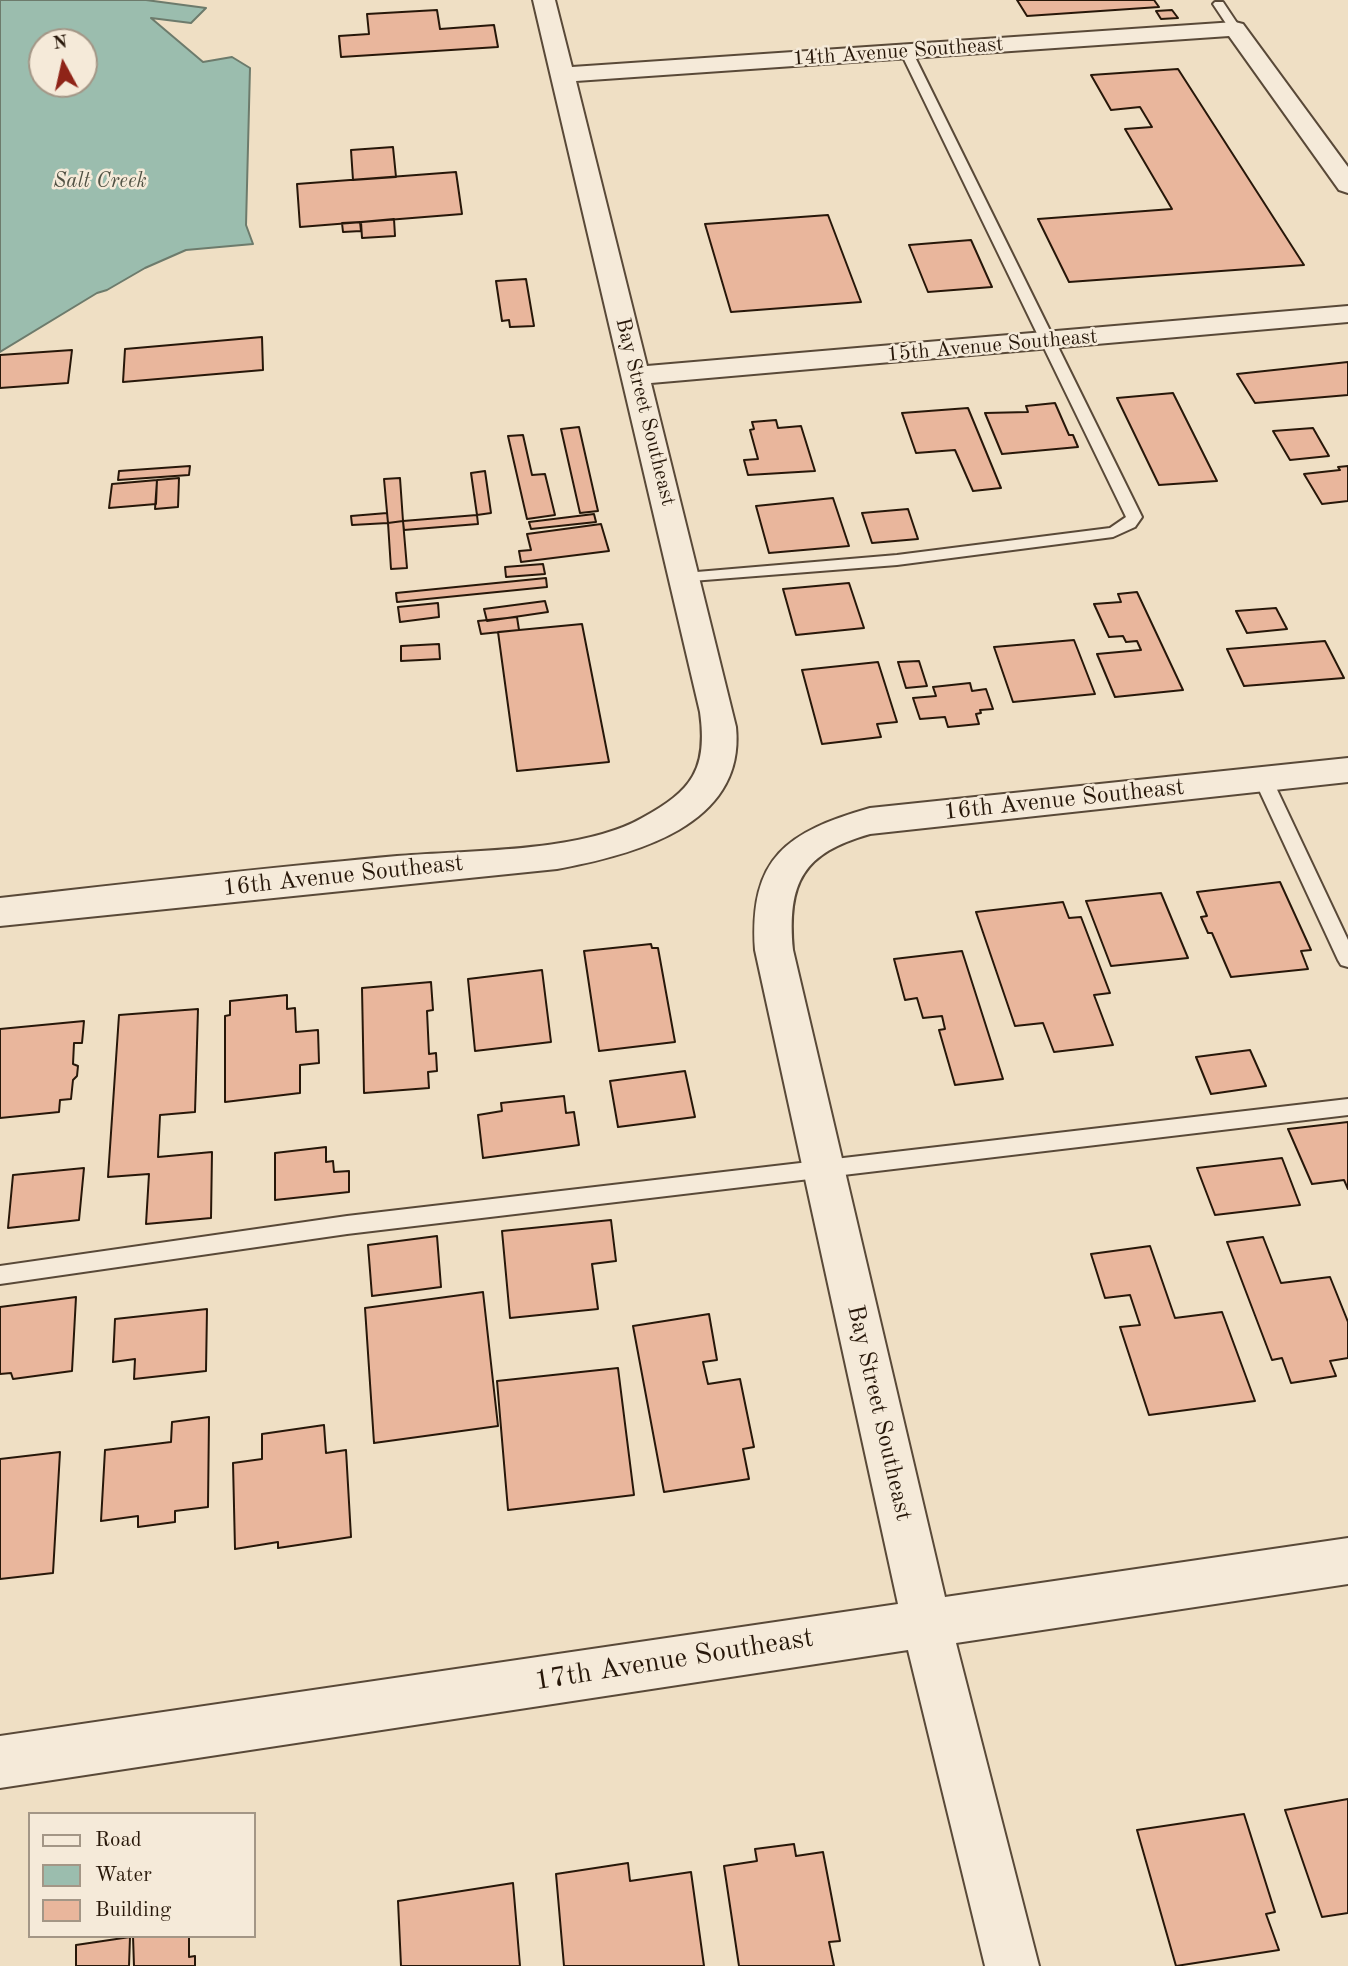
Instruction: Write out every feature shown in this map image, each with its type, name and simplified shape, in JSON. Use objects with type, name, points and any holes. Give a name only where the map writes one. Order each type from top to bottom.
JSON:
[{"type":"street","name":"Bay Street Southeast","points":[[544,0],[717,712],[721,742],[715,771],[701,792],[678,811]]},
{"type":"street","name":"14th Avenue Southeast","points":[[562,75],[1235,29]]},
{"type":"street","points":[[1235,29],[1348,185]]},
{"type":"street","name":"15th Avenue Southeast","points":[[636,376],[1348,314]]},
{"type":"street","name":"16th Avenue Southeast","points":[[792,862],[808,847],[828,835],[870,821],[1348,770]]},
{"type":"street","name":"16th Avenue Southeast","points":[[0,912],[556,854],[606,845],[647,832],[678,811]]},
{"type":"street","name":"Bay Street Southeast","points":[[792,862],[781,875],[773,896],[770,922],[926,1622],[1012,1966]]},
{"type":"street","name":"17th Avenue Southeast","points":[[0,1762],[1348,1561]]},
{"type":"lane","points":[[1219,4],[1235,29]]},
{"type":"lane","points":[[685,578],[897,559],[1122,529],[1134,517],[906,51]]},
{"type":"lane","points":[[1263,779],[1348,960]]},
{"type":"lane","points":[[0,1275],[78,1267],[252,1237],[347,1225],[1348,1107]]},
{"type":"water","name":"Salt Creek","points":[[0,0],[146,0],[206,8],[191,23],[151,18],[203,62],[232,57],[250,68],[246,225],[253,244],[186,250],[97,293],[0,352]]},
{"type":"building","points":[[1017,0],[1154,0],[1159,7],[1027,16]]},
{"type":"building","points":[[437,10],[440,29],[494,25],[498,47],[341,57],[339,36],[369,34],[367,14]]},
{"type":"building","points":[[1172,10],[1178,18],[1161,19],[1156,11]]},
{"type":"building","points":[[1178,69],[1304,265],[1069,282],[1038,219],[1172,209],[1125,129],[1152,127],[1140,107],[1111,110],[1091,75]]},
{"type":"building","points":[[393,147],[396,177],[353,180],[351,150]]},
{"type":"building","points":[[456,172],[462,214],[300,227],[297,184]]},
{"type":"building","points":[[828,215],[861,302],[731,312],[705,224]]},
{"type":"building","points":[[394,219],[395,236],[362,238],[361,222]]},
{"type":"building","points":[[360,222],[361,231],[343,232],[342,223]]},
{"type":"building","points":[[971,240],[992,287],[928,292],[909,245]]},
{"type":"building","points":[[526,279],[534,326],[510,327],[509,320],[502,321],[496,281]]},
{"type":"building","points":[[262,337],[263,370],[123,382],[125,349]]},
{"type":"building","points":[[72,350],[68,383],[0,388],[0,355]]},
{"type":"building","points":[[1348,362],[1348,395],[1255,403],[1237,374]]},
{"type":"building","points":[[1173,393],[1217,481],[1159,485],[1117,398]]},
{"type":"building","points":[[1055,403],[1069,435],[1073,435],[1078,447],[1002,454],[985,413],[1028,412],[1026,406]]},
{"type":"building","points":[[968,408],[1001,488],[973,491],[955,450],[916,453],[902,413]]},
{"type":"building","points":[[776,420],[778,428],[801,426],[815,471],[748,475],[744,460],[758,459],[750,430],[754,429],[752,422]]},
{"type":"building","points":[[579,427],[598,511],[580,513],[561,429]]},
{"type":"building","points":[[1313,428],[1329,456],[1290,460],[1273,431]]},
{"type":"building","points":[[523,435],[532,475],[545,474],[555,515],[527,519],[508,436]]},
{"type":"building","points":[[190,466],[189,475],[118,480],[119,471]]},
{"type":"building","points":[[1348,466],[1348,501],[1322,504],[1304,474],[1340,470],[1338,467]]},
{"type":"building","points":[[485,471],[491,513],[477,515],[471,473]]},
{"type":"building","points":[[179,478],[178,507],[155,509],[157,480]]},
{"type":"building","points":[[400,478],[403,521],[388,523],[384,479]]},
{"type":"building","points":[[157,480],[156,504],[109,508],[112,484]]},
{"type":"building","points":[[833,498],[849,546],[769,553],[756,506]]},
{"type":"building","points":[[908,509],[918,539],[872,543],[862,513]]},
{"type":"building","points":[[387,513],[388,523],[352,525],[351,516]]},
{"type":"building","points":[[594,514],[596,522],[531,529],[529,522]]},
{"type":"building","points":[[477,515],[478,524],[404,530],[403,521]]},
{"type":"building","points":[[403,521],[407,568],[391,569],[388,523]]},
{"type":"building","points":[[601,524],[609,551],[521,562],[519,551],[531,550],[527,534]]},
{"type":"building","points":[[543,564],[545,574],[506,577],[505,567]]},
{"type":"building","points":[[546,578],[547,587],[397,602],[396,593]]},
{"type":"building","points":[[849,583],[864,628],[796,635],[783,589]]},
{"type":"building","points":[[1137,592],[1183,690],[1115,697],[1097,654],[1141,650],[1137,641],[1126,642],[1123,636],[1109,637],[1094,604],[1121,602],[1118,594]]},
{"type":"building","points":[[545,601],[548,612],[487,621],[484,609]]},
{"type":"building","points":[[438,603],[439,617],[400,622],[398,607]]},
{"type":"building","points":[[1276,608],[1287,629],[1247,633],[1236,611]]},
{"type":"building","points":[[517,617],[519,630],[481,634],[478,621]]},
{"type":"building","points":[[582,624],[609,762],[517,771],[498,632]]},
{"type":"building","points":[[1074,640],[1095,694],[1013,702],[994,647]]},
{"type":"building","points":[[1325,641],[1344,678],[1244,686],[1227,649]]},
{"type":"building","points":[[439,644],[440,659],[401,661],[401,646]]},
{"type":"building","points":[[919,661],[927,686],[906,688],[898,662]]},
{"type":"building","points":[[878,662],[897,722],[877,724],[881,737],[822,744],[802,670]]},
{"type":"building","points":[[970,683],[972,691],[986,689],[993,709],[980,710],[981,713],[976,714],[979,724],[948,727],[945,717],[920,719],[913,698],[936,696],[933,687]]},
{"type":"building","points":[[1280,882],[1311,950],[1301,951],[1308,969],[1231,977],[1212,933],[1208,933],[1201,917],[1207,916],[1197,892]]},
{"type":"building","points":[[1161,893],[1188,958],[1111,966],[1086,901]]},
{"type":"building","points":[[1063,902],[1069,918],[1081,917],[1110,993],[1094,995],[1113,1045],[1054,1052],[1043,1023],[1015,1026],[976,912]]},
{"type":"building","points":[[651,944],[652,948],[658,948],[675,1042],[599,1051],[584,951]]},
{"type":"building","points":[[962,951],[1003,1079],[955,1085],[939,1030],[945,1029],[942,1016],[923,1018],[917,998],[905,1000],[894,959]]},
{"type":"building","points":[[542,970],[551,1042],[475,1051],[468,979]]},
{"type":"building","points":[[431,982],[433,1010],[427,1011],[429,1054],[436,1053],[437,1071],[428,1072],[429,1088],[364,1093],[362,988]]},
{"type":"building","points":[[287,995],[287,1009],[295,1008],[296,1032],[318,1030],[319,1063],[300,1065],[300,1093],[225,1102],[225,1016],[230,1015],[230,1001]]},
{"type":"building","points":[[198,1009],[195,1112],[160,1115],[158,1157],[212,1152],[211,1218],[146,1224],[149,1174],[108,1177],[119,1015]]},
{"type":"building","points":[[84,1021],[82,1043],[74,1043],[73,1064],[78,1066],[71,1099],[60,1100],[59,1112],[0,1118],[0,1029]]},
{"type":"building","points":[[1250,1050],[1266,1086],[1211,1094],[1196,1057]]},
{"type":"building","points":[[685,1071],[695,1117],[618,1127],[610,1081]]},
{"type":"building","points":[[564,1096],[566,1113],[574,1112],[579,1145],[483,1158],[478,1115],[502,1111],[501,1103]]},
{"type":"building","points":[[1348,1122],[1348,1189],[1344,1180],[1312,1184],[1288,1129]]},
{"type":"building","points":[[326,1147],[326,1162],[333,1161],[334,1172],[349,1171],[349,1192],[275,1200],[275,1153]]},
{"type":"building","points":[[1282,1158],[1300,1205],[1215,1215],[1197,1168]]},
{"type":"building","points":[[84,1168],[79,1220],[8,1228],[13,1175]]},
{"type":"building","points":[[611,1220],[616,1261],[592,1264],[598,1309],[510,1318],[502,1231]]},
{"type":"building","points":[[437,1236],[441,1287],[372,1296],[368,1245]]},
{"type":"building","points":[[1263,1237],[1281,1283],[1330,1277],[1348,1322],[1348,1358],[1330,1361],[1336,1376],[1291,1383],[1282,1358],[1272,1360],[1227,1242]]},
{"type":"building","points":[[1150,1246],[1175,1318],[1222,1312],[1255,1401],[1149,1415],[1120,1327],[1140,1325],[1130,1295],[1105,1298],[1091,1254]]},
{"type":"building","points":[[483,1292],[498,1426],[374,1443],[365,1308]]},
{"type":"building","points":[[76,1297],[72,1371],[13,1379],[11,1373],[0,1374],[0,1307]]},
{"type":"building","points":[[207,1309],[206,1371],[134,1379],[135,1359],[113,1362],[115,1319]]},
{"type":"building","points":[[709,1314],[717,1360],[703,1362],[708,1384],[740,1379],[754,1447],[743,1449],[749,1479],[664,1492],[633,1326]]},
{"type":"building","points":[[618,1368],[634,1495],[508,1510],[497,1381]]},
{"type":"building","points":[[209,1417],[208,1507],[175,1511],[175,1522],[138,1527],[138,1516],[101,1521],[105,1450],[171,1442],[172,1422]]},
{"type":"building","points":[[324,1425],[326,1453],[346,1450],[351,1537],[278,1548],[278,1542],[235,1549],[233,1463],[262,1459],[262,1434]]},
{"type":"building","points":[[60,1452],[53,1573],[0,1579],[0,1459]]},
{"type":"building","points":[[1348,1799],[1348,1913],[1322,1917],[1285,1810]]},
{"type":"building","points":[[1244,1814],[1275,1912],[1266,1914],[1279,1950],[1176,1966],[1137,1830]]},
{"type":"building","points":[[794,1844],[796,1856],[823,1852],[840,1941],[829,1942],[834,1966],[739,1966],[724,1866],[757,1861],[755,1849]]},
{"type":"building","points":[[628,1863],[630,1881],[691,1872],[704,1966],[564,1966],[556,1874]]},
{"type":"building","points":[[513,1883],[520,1966],[401,1966],[398,1901]]},
{"type":"building","points":[[130,1938],[129,1966],[76,1966],[76,1945]]},
{"type":"building","points":[[133,1938],[189,1938],[189,1957],[195,1956],[195,1966],[134,1966]]}]
